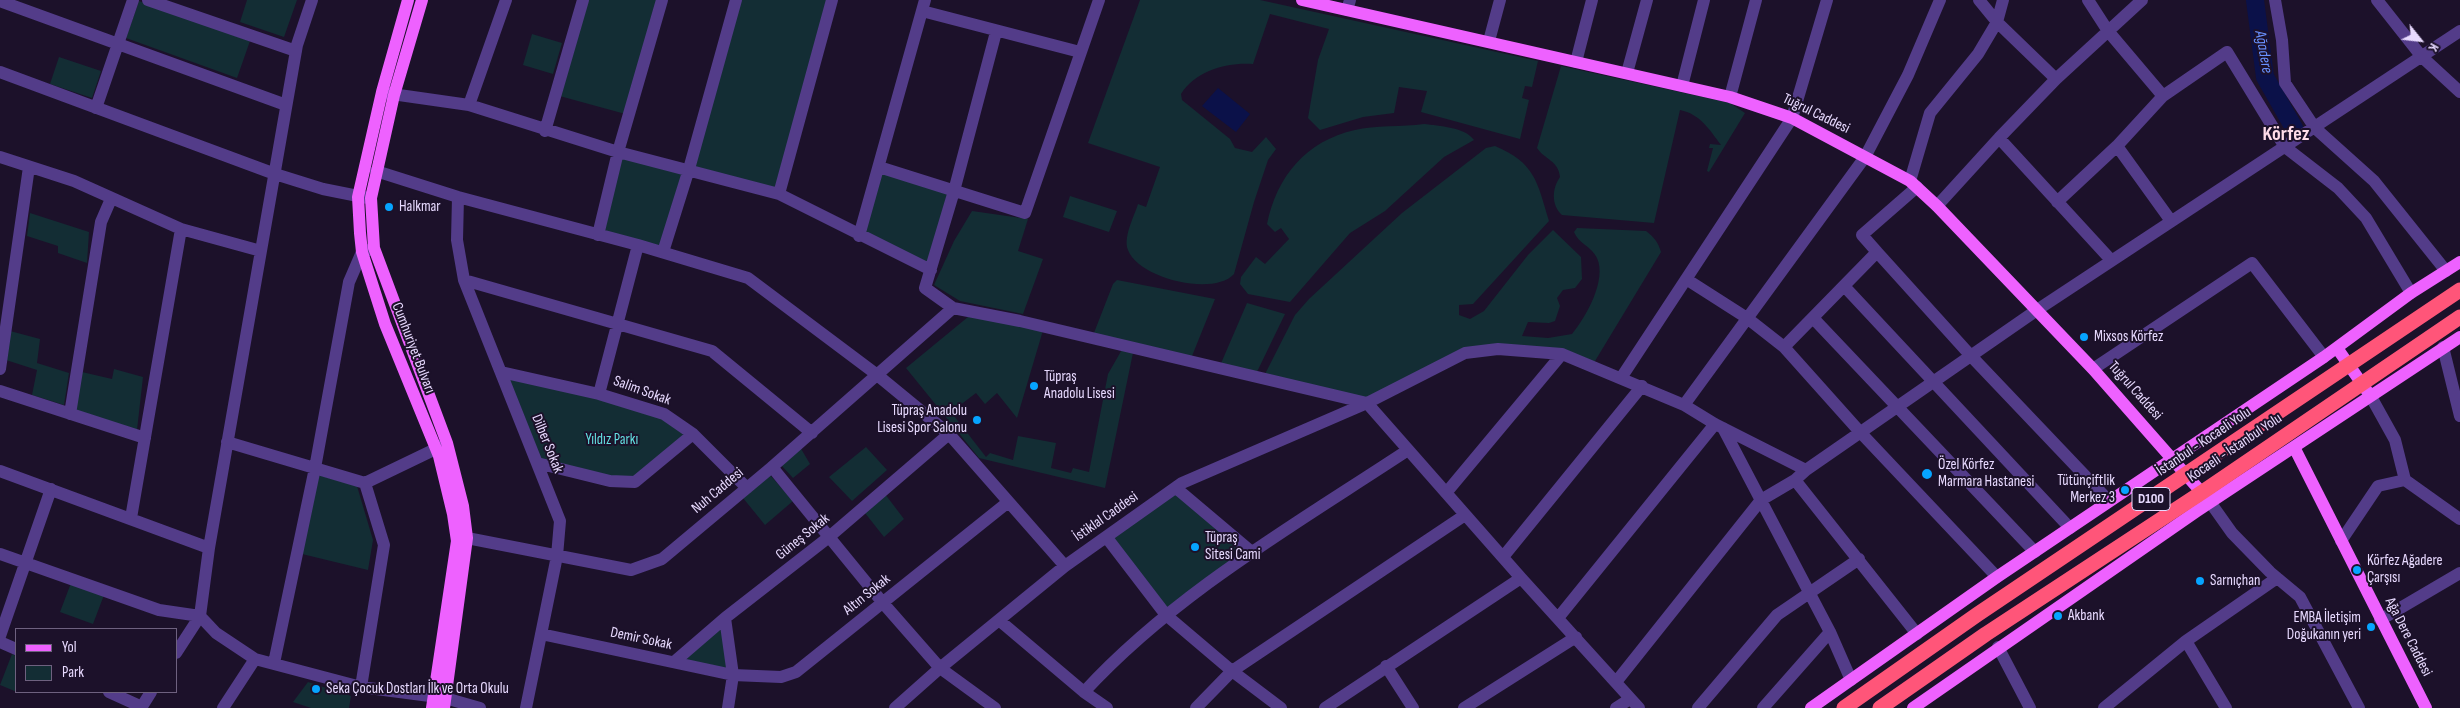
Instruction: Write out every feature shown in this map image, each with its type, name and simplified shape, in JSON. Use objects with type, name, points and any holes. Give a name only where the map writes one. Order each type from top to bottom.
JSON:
[{"type":"highway","name":"İstanbul - Kocaeli Yolu","points":[[1844,708],[1978,614],[2460,290]]},
{"type":"highway","name":"Kocaeli - İstanbul Yolu","points":[[1880,708],[1986,634],[2204,491],[2460,317]]},
{"type":"main road","name":"Cumhuriyet Bulvarı","points":[[408,0],[365,197],[368,250],[385,324],[441,446],[453,514],[462,540],[439,703]]},
{"type":"main road","name":"Cumhuriyet Bulvarı","points":[[365,197],[376,171],[388,94],[422,0]]},
{"type":"main road","name":"Tuğrul Caddesi","points":[[1302,0],[1348,5],[1576,62],[1730,96],[1792,118],[1914,184],[2093,370],[2210,502]]},
{"type":"main road","points":[[1811,708],[1997,577],[2324,357],[2412,293],[2460,262]]},
{"type":"main road","points":[[1912,708],[1998,646],[2210,502],[2460,337]]},
{"type":"main road","points":[[2337,348],[2370,395]]},
{"type":"main road","name":"Ağa Dere Caddesi","points":[[2294,447],[2426,708]]},
{"type":"main road","points":[[2160,467],[2176,470],[2200,498],[2197,511]]},
{"type":"street","points":[[96,108],[133,0]]},
{"type":"street","points":[[148,0],[296,51]]},
{"type":"street","points":[[178,650],[200,616],[209,548],[227,442],[296,51],[312,0]]},
{"type":"street","points":[[469,106],[506,0]]},
{"type":"street","points":[[545,130],[583,0]]},
{"type":"street","points":[[598,235],[618,152],[662,0]]},
{"type":"street","points":[[663,252],[689,169],[736,0]]},
{"type":"street","points":[[779,194],[832,0]]},
{"type":"street","points":[[879,167],[1025,213],[1099,0]]},
{"type":"street","points":[[1489,41],[1500,0]]},
{"type":"street","points":[[1576,62],[1592,0]]},
{"type":"street","points":[[1627,73],[1646,0]]},
{"type":"street","points":[[1682,86],[1704,0]]},
{"type":"street","points":[[1730,96],[1756,0]]},
{"type":"street","points":[[1621,378],[1792,118],[1827,0]]},
{"type":"street","points":[[1684,405],[1865,157],[1908,75],[1940,0]]},
{"type":"street","points":[[1979,0],[1997,22],[2056,79]]},
{"type":"street","points":[[2003,0],[1997,22],[1978,54],[1930,112],[1914,184],[1862,235],[1971,356],[2108,501]]},
{"type":"street","points":[[2088,0],[2108,31],[2163,96]]},
{"type":"street","points":[[1937,206],[1998,138],[2056,79],[2142,0]]},
{"type":"street","points":[[2274,0],[2282,40],[2285,84],[2315,128],[2374,181],[2446,271]]},
{"type":"street","points":[[2377,0],[2422,56],[2460,92]]},
{"type":"street","points":[[0,1],[286,106]]},
{"type":"street","points":[[859,236],[923,6],[996,32],[1080,52]]},
{"type":"street","points":[[1616,682],[1761,500],[1795,480],[1806,470],[1860,432],[2111,260],[2315,128],[2460,31]]},
{"type":"street","points":[[996,32],[954,191],[925,288],[953,308],[1028,323],[1368,403],[1521,578],[1634,703],[1616,708]]},
{"type":"street","points":[[2057,202],[2117,146],[2163,96],[2227,52],[2285,147],[2338,188],[2366,218],[2412,293]]},
{"type":"street","points":[[0,72],[274,174],[323,190],[365,197]]},
{"type":"street","points":[[388,94],[469,106],[618,152],[779,194],[859,236],[931,270]]},
{"type":"street","points":[[1998,138],[2111,260]]},
{"type":"street","points":[[2117,146],[2171,221]]},
{"type":"street","points":[[0,157],[74,181],[181,229],[261,251]]},
{"type":"street","points":[[0,369],[29,167]]},
{"type":"street","points":[[376,171],[458,197],[638,245],[748,278],[876,374],[949,434],[1007,503],[1065,566]]},
{"type":"street","name":"Dilber Sokak","points":[[458,197],[457,240],[464,280],[560,521],[557,556],[526,708]]},
{"type":"street","points":[[70,414],[101,222],[111,199]]},
{"type":"street","points":[[131,518],[181,229]]},
{"type":"street","points":[[599,394],[616,322],[638,245]]},
{"type":"street","points":[[274,663],[315,468],[349,282],[368,250]]},
{"type":"street","points":[[1784,347],[1877,252]]},
{"type":"street","points":[[2093,370],[2252,263],[2324,357]]},
{"type":"street","points":[[1686,279],[1747,318],[1784,347],[1860,432],[1997,577]]},
{"type":"street","points":[[464,280],[712,351],[812,433]]},
{"type":"street","points":[[1844,286],[2070,528]]},
{"type":"street","name":"Nuh Caddesi","points":[[462,540],[631,570],[662,558],[772,468],[876,374],[953,308]]},
{"type":"street","points":[[1813,318],[2035,552]]},
{"type":"street","points":[[2443,347],[2460,416]]},
{"type":"street","name":"İstiklal Caddesi","points":[[895,708],[940,668],[1000,621],[1065,566],[1182,483],[1368,403],[1464,353],[1498,349],[1562,354],[1684,405],[1719,426],[1806,470]]},
{"type":"street","points":[[1446,493],[1562,354]]},
{"type":"street","name":"Salim Sokak","points":[[501,372],[599,394],[664,414],[693,434],[747,488]]},
{"type":"street","points":[[1503,557],[1642,386]]},
{"type":"street","points":[[0,390],[145,438]]},
{"type":"street","points":[[2370,395],[2395,440],[2405,480],[2460,519]]},
{"type":"street","points":[[1558,618],[1719,426],[1761,500],[1830,632],[1851,680]]},
{"type":"street","points":[[537,463],[610,481],[635,482],[693,434]]},
{"type":"street","name":"Güneş Sokak","points":[[674,662],[725,618],[829,537],[949,434]]},
{"type":"street","points":[[227,442],[365,483],[441,446]]},
{"type":"street","points":[[1084,692],[1114,660],[1166,615],[1253,553],[1408,450]]},
{"type":"street","points":[[772,468],[883,603],[940,668],[995,708]]},
{"type":"street","points":[[0,471],[209,548]]},
{"type":"street","points":[[1795,480],[1917,634]]},
{"type":"street","points":[[2341,541],[2378,486],[2405,480]]},
{"type":"street","points":[[360,687],[384,545],[365,483]]},
{"type":"street","points":[[1176,488],[1253,553]]},
{"type":"street","points":[[0,636],[50,489]]},
{"type":"street","points":[[2210,502],[2232,533],[2277,578],[2300,597],[2359,708]]},
{"type":"street","name":"Altın Sokak","points":[[733,675],[781,677],[796,672],[1007,503]]},
{"type":"street","points":[[1196,708],[1232,671],[1466,514]]},
{"type":"street","points":[[1107,538],[1166,615],[1232,671],[1280,708]]},
{"type":"street","points":[[0,554],[159,610],[200,616],[216,633],[255,659],[360,687],[439,703],[480,708]]},
{"type":"street","points":[[1698,708],[1777,615],[1859,559]]},
{"type":"street","points":[[2380,620],[2460,573]]},
{"type":"street","points":[[1325,708],[1521,578]]},
{"type":"street","points":[[2104,708],[2186,641],[2277,578]]},
{"type":"street","points":[[725,618],[733,675],[728,708]]},
{"type":"street","points":[[1000,621],[1084,692],[1106,708]]},
{"type":"street","points":[[1763,708],[1830,632]]},
{"type":"street","name":"Demir Sokak","points":[[541,634],[733,675]]},
{"type":"street","points":[[1464,708],[1576,637]]},
{"type":"street","points":[[2186,641],[2226,708]]},
{"type":"street","points":[[0,642],[15,649]]},
{"type":"street","points":[[1998,646],[2030,708]]},
{"type":"street","points":[[223,708],[255,659]]},
{"type":"street","points":[[1386,666],[1413,708]]},
{"type":"street","points":[[111,693],[141,707],[150,693]]},
{"type":"green space","points":[[247,0],[297,0],[284,37],[240,22]]},
{"type":"green space","points":[[583,0],[662,0],[629,115],[556,95]]},
{"type":"green space","points":[[736,0],[832,0],[779,194],[689,169]]},
{"type":"green space","points":[[1140,0],[1260,0],[1538,61],[1532,87],[1525,86],[1522,98],[1529,100],[1520,139],[1421,112],[1427,91],[1399,87],[1394,113],[1363,117],[1320,130],[1308,118],[1318,60],[1329,29],[1270,14],[1253,64],[1222,67],[1203,74],[1194,79],[1181,94],[1182,100],[1230,139],[1235,148],[1252,152],[1266,137],[1276,149],[1268,160],[1234,274],[1224,281],[1210,284],[1194,284],[1160,276],[1146,269],[1135,260],[1128,250],[1127,239],[1138,204],[1146,207],[1160,167],[1088,143]]},
{"type":"green space","points":[[139,1],[250,41],[237,78],[126,38]]},
{"type":"green space","points":[[532,34],[562,43],[553,74],[523,65]]},
{"type":"green space","points":[[59,57],[101,71],[92,98],[50,84]]},
{"type":"green space","points":[[1561,66],[1730,103],[1745,113],[1709,172],[1707,171],[1713,148],[1709,148],[1710,144],[1721,145],[1699,119],[1680,110],[1654,223],[1562,215],[1554,201],[1555,186],[1560,177],[1559,171],[1537,148]]},
{"type":"green space","points":[[1424,124],[1458,130],[1474,140],[1444,157],[1385,211],[1350,233],[1290,302],[1248,294],[1240,284],[1241,277],[1256,257],[1265,264],[1289,239],[1281,228],[1275,232],[1267,224],[1278,191],[1296,163],[1308,152],[1338,135],[1363,128]]},
{"type":"green space","points":[[1495,146],[1519,159],[1532,175],[1537,184],[1549,221],[1473,304],[1459,305],[1459,315],[1470,319],[1484,311],[1528,255],[1553,230],[1581,257],[1582,279],[1575,288],[1563,290],[1557,298],[1560,306],[1555,321],[1549,323],[1528,322],[1522,336],[1548,338],[1572,334],[1594,298],[1599,277],[1597,258],[1576,236],[1574,232],[1577,228],[1646,231],[1659,245],[1661,252],[1592,366],[1562,354],[1465,353],[1367,403],[1263,378],[1295,315],[1309,299],[1402,213],[1486,148]]},
{"type":"green space","points":[[618,152],[689,169],[663,252],[598,235]]},
{"type":"green space","points":[[879,167],[954,191],[931,270],[859,236]]},
{"type":"green space","points":[[1070,196],[1117,211],[1109,232],[1063,217]]},
{"type":"green space","points":[[972,211],[1028,219],[1018,251],[1043,259],[1023,314],[960,301],[934,285],[954,241]]},
{"type":"green space","points":[[30,213],[89,232],[87,263],[58,253],[58,246],[27,236]]},
{"type":"green space","points":[[1117,280],[1215,299],[1190,361],[1134,348],[1105,488],[979,458],[906,368],[974,312],[1044,327],[1017,418],[997,393],[985,404],[976,393],[951,412],[986,457],[990,453],[1013,460],[1018,436],[1056,443],[1051,468],[1071,473],[1073,468],[1089,472],[1108,374],[1124,346],[1092,338],[1113,284]]},
{"type":"green space","points":[[1247,303],[1285,314],[1255,376],[1219,368]]},
{"type":"green space","points":[[10,331],[40,339],[37,363],[69,373],[64,405],[32,395],[37,370],[6,360]]},
{"type":"green space","points":[[114,369],[143,377],[137,430],[75,412],[82,372],[112,379]]},
{"type":"green space","name":"Yıldız Parkı","points":[[501,372],[664,414],[693,434],[635,482],[537,463]]},
{"type":"green space","points":[[800,447],[810,464],[793,478],[781,465]]},
{"type":"green space","points":[[866,447],[887,470],[852,501],[829,477]]},
{"type":"green space","points":[[319,475],[357,486],[373,540],[368,570],[302,554]]},
{"type":"green space","points":[[770,475],[793,501],[765,525],[743,498]]},
{"type":"green space","points":[[1176,488],[1253,553],[1166,615],[1107,538]]},
{"type":"green space","points":[[885,494],[904,519],[884,537],[865,513]]},
{"type":"green space","points":[[71,583],[104,595],[93,624],[60,612]]},
{"type":"green space","points":[[725,618],[733,675],[674,662]]},
{"type":"green space","points":[[12,654],[15,656],[15,691],[0,685]]},
{"type":"green space","name":"Seka Çocuk Dostları İlk ve Orta Okulu","points":[[308,682],[351,696],[349,708],[311,708],[293,702]]},
{"type":"shaded area","points":[[1218,88],[1250,114],[1236,132],[1202,106]]},
{"type":"waterway","name":"Ağadere","points":[[2255,0],[2265,77],[2294,128]]},
{"type":"place","name":"Halkmar","points":[[389,207]]},
{"type":"place","name":"Mixsos Körfez","points":[[2084,337]]},
{"type":"place","name":"Tüpraş Anadolu Lisesi","points":[[1034,386]]},
{"type":"place","name":"Tüpraş Anadolu Lisesi Spor Salonu","points":[[977,420]]},
{"type":"place","name":"Özel Körfez Marmara Hastanesi","points":[[1927,474]]},
{"type":"place","name":"Tütünçiftlik Merkez 3","points":[[2125,490]]},
{"type":"place","name":"Tüpraş Sitesi Cami","points":[[1195,547]]},
{"type":"place","name":"Körfez Ağadere Çarşısı","points":[[2357,570]]},
{"type":"place","name":"Sarnıçhan","points":[[2200,581]]},
{"type":"place","name":"Akbank","points":[[2058,616]]},
{"type":"place","name":"EMBA İletişim Doğukanın yeri","points":[[2371,627]]},
{"type":"place","name":"Seka Çocuk Dostları İlk ve Orta Okulu","points":[[316,689]]},
{"type":"district","name":"Körfez","points":[[2286,135]]}]
